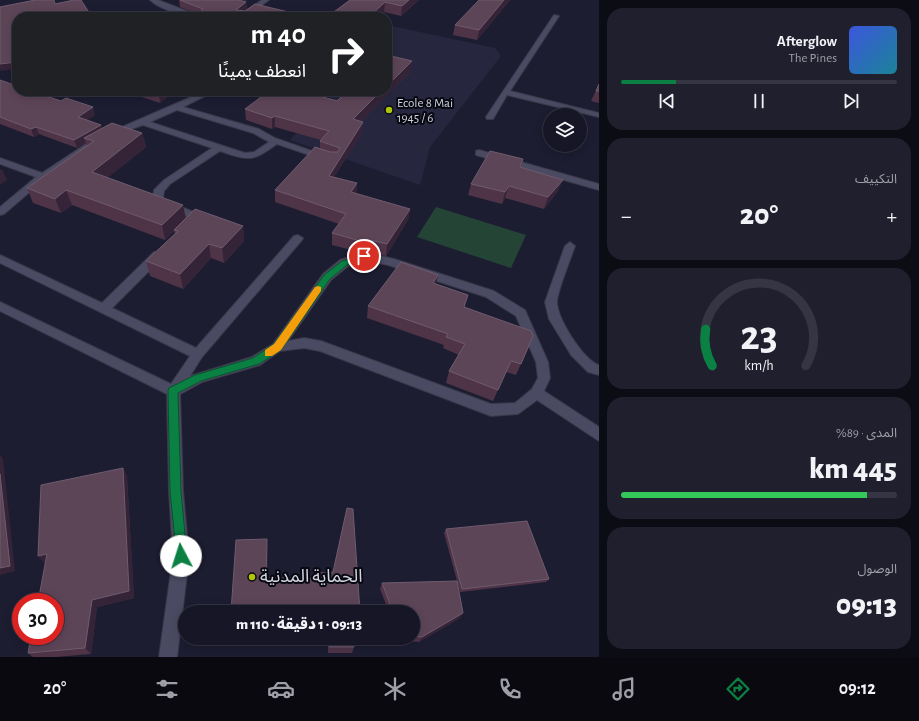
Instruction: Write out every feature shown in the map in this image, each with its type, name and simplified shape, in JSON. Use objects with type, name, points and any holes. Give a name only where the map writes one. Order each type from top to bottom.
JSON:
[{"type":"street","points":[[153,0],[167,7],[184,12]]},
{"type":"street","points":[[248,12],[266,0]]},
{"type":"street","points":[[490,118],[505,92],[556,16]]},
{"type":"street","points":[[505,92],[599,115]]},
{"type":"street","points":[[0,212],[43,176],[92,143],[120,129],[143,122],[200,96]]},
{"type":"street","points":[[176,107],[256,132],[276,141],[333,160]]},
{"type":"street","points":[[143,122],[220,148],[250,156],[261,152],[276,141]]},
{"type":"street","points":[[186,228],[197,217],[161,202],[158,198],[159,190],[167,182],[220,148]]},
{"type":"street","points":[[479,153],[599,187]]},
{"type":"street","points":[[0,161],[43,176]]},
{"type":"street","points":[[168,657],[181,556],[176,491],[173,391],[198,354],[298,238]]},
{"type":"street","points":[[570,246],[550,302],[556,319],[575,352],[592,368],[599,370]]},
{"type":"street","points":[[103,309],[164,249]]},
{"type":"street","points":[[173,391],[198,378],[256,361],[277,347],[327,277],[344,263],[364,256],[390,262],[490,294],[521,313],[542,362],[544,378],[537,394],[518,408],[491,410],[321,346],[304,342],[277,347]]},
{"type":"street","points":[[0,259],[198,354]]},
{"type":"street","points":[[0,306],[173,391]]},
{"type":"street","points":[[537,394],[599,435]]},
{"type":"shaded area","name":"Ecole 8 Mai 1945 / 6","points":[[392,26],[495,48],[501,56],[430,147],[420,185],[290,140],[331,96],[392,96]]},
{"type":"green space","points":[[436,207],[526,235],[511,268],[417,237]]},
{"type":"building","points":[[35,0],[54,0],[55,4],[81,0],[89,12],[12,12],[12,63],[0,64],[0,7]]},
{"type":"building","points":[[180,0],[238,0],[246,2],[236,10],[245,11],[255,4],[289,12],[205,12],[201,11],[203,9]]},
{"type":"building","points":[[350,0],[409,0],[402,6],[385,2],[374,12],[334,12]]},
{"type":"building","points":[[479,0],[504,0],[479,30],[455,25]]},
{"type":"building","points":[[392,56],[412,61],[392,81]]},
{"type":"building","points":[[0,80],[12,84],[12,96],[46,96],[61,101],[66,98],[93,107],[78,117],[101,125],[74,140],[36,127],[31,129],[0,117]]},
{"type":"building","points":[[599,84],[599,91],[596,91]]},
{"type":"building","points":[[262,96],[320,96],[337,101],[342,96],[376,96],[353,119],[363,122],[329,176],[357,183],[351,192],[410,209],[387,244],[366,239],[360,241],[332,233],[346,214],[275,190],[315,147],[330,152],[338,152],[340,148],[320,141],[329,131],[275,116],[272,118],[245,109]]},
{"type":"building","points":[[112,123],[142,133],[92,172],[183,205],[162,225],[66,190],[55,199],[27,188],[94,141],[84,138]]},
{"type":"building","points":[[490,151],[523,159],[520,167],[563,180],[548,197],[509,186],[505,192],[471,184]]},
{"type":"building","points":[[195,209],[243,226],[222,248],[209,244],[180,274],[146,261],[178,231],[174,230]]},
{"type":"building","points":[[401,262],[438,275],[433,283],[468,295],[464,307],[531,331],[533,336],[521,364],[511,361],[498,390],[449,371],[465,344],[446,337],[448,334],[368,306]]},
{"type":"building","points":[[123,468],[129,591],[92,600],[85,648],[28,653],[29,645],[64,645],[64,593],[40,593],[47,554],[38,556],[41,485]]},
{"type":"building","points":[[0,474],[10,566],[0,568]]},
{"type":"building","name":"الحماية المدنية","points":[[347,508],[353,509],[360,605],[231,605],[236,540],[267,539],[266,578],[320,578],[320,573],[333,572]]},
{"type":"building","points":[[527,521],[549,579],[462,589],[446,529]]},
{"type":"building","points":[[457,581],[463,613],[420,637],[420,605],[390,605],[382,583]]},
{"type":"building","points":[[329,645],[354,645],[354,647],[329,647]]},
{"type":"slow traffic","points":[[269,353],[277,347],[318,289]]},
{"type":"place","name":"Ecole 8 Mai 1945 / 6","points":[[389,110]]},
{"type":"place","name":"الحماية المدنية","points":[[252,577]]},
{"type":"route","points":[[181,556],[176,491],[173,391],[198,378],[256,361],[277,347],[327,277],[344,263],[364,256]]}]
